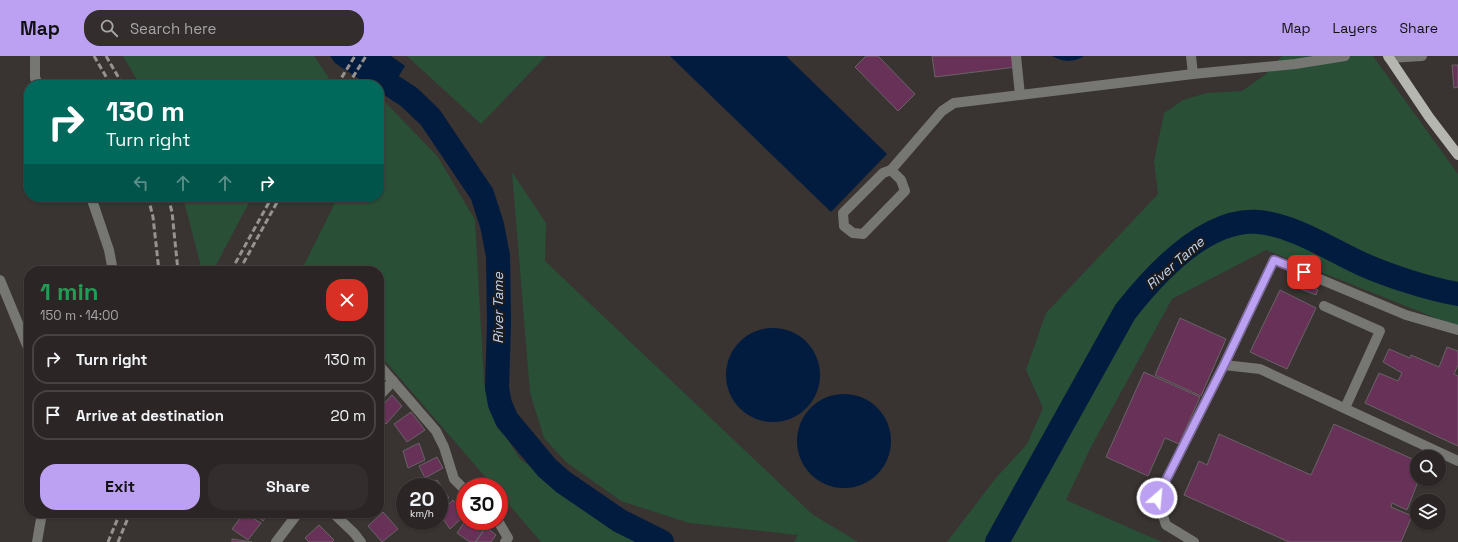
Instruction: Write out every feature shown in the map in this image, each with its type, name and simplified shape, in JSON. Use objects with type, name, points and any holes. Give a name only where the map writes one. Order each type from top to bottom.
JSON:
[{"type":"main road","points":[[1388,57],[1429,117],[1458,154]]},
{"type":"street","points":[[35,56],[36,80]]},
{"type":"street","points":[[1016,56],[1020,95]]},
{"type":"street","points":[[1191,56],[1193,74]]},
{"type":"street","points":[[891,170],[901,180],[905,191],[863,234],[853,232],[844,226],[843,213],[882,173],[891,170],[942,111],[954,103],[1193,74],[1295,64],[1345,56]]},
{"type":"street","points":[[1388,57],[1422,56]]},
{"type":"street","points":[[93,202],[109,250],[111,266]]},
{"type":"street","points":[[1194,542],[1166,525],[1157,498],[1224,365],[1274,260],[1406,315],[1458,330]]},
{"type":"street","points":[[0,280],[24,338]]},
{"type":"street","points":[[1324,306],[1380,331],[1345,408]]},
{"type":"street","points":[[1224,365],[1260,369],[1458,461]]},
{"type":"street","points":[[384,371],[436,431],[444,447],[454,479],[456,481]]},
{"type":"street","points":[[384,391],[393,381]]},
{"type":"street","points":[[37,542],[41,518]]},
{"type":"street","points":[[276,542],[294,518]]},
{"type":"street","points":[[338,518],[361,542]]},
{"type":"street","points":[[503,530],[508,538],[505,542]]},
{"type":"green space","points":[[123,56],[314,56],[329,78],[328,80],[137,80]]},
{"type":"green space","points":[[407,56],[546,56],[481,124]]},
{"type":"green space","points":[[1282,56],[1373,56],[1458,174],[1458,327],[1266,250],[1172,299],[1091,447],[1066,500],[1162,542],[947,542],[995,479],[1027,444],[1043,408],[1026,370],[1046,313],[1158,194],[1154,161],[1164,113],[1183,100],[1207,93],[1242,91],[1266,74]]},
{"type":"green space","points":[[385,102],[438,157],[475,220],[484,383],[490,412],[520,459],[635,542],[541,542],[508,504],[508,478],[486,478],[384,360],[384,266],[304,266],[336,202],[384,202]]},
{"type":"green space","points":[[512,172],[546,223],[545,261],[812,514],[858,542],[794,542],[798,535],[689,523],[621,501],[566,462],[544,438],[530,393]]},
{"type":"green space","points":[[184,202],[249,202],[216,266],[201,266]]},
{"type":"water","points":[[330,56],[391,56],[405,66],[389,92],[384,90],[384,80],[366,80],[335,63]]},
{"type":"water","points":[[670,56],[786,56],[887,154],[831,212]]},
{"type":"water","points":[[1052,56],[1084,56],[1076,60],[1068,61],[1060,60]]},
{"type":"water","points":[[773,328],[791,331],[806,342],[817,357],[820,375],[817,393],[806,408],[791,419],[773,422],[755,419],[740,408],[729,393],[726,375],[729,357],[740,342],[755,331]]},
{"type":"water","points":[[844,394],[862,397],[877,408],[888,423],[891,441],[888,459],[877,474],[862,485],[844,488],[826,485],[811,474],[800,459],[797,441],[800,423],[811,408],[826,397]]},
{"type":"building","points":[[866,56],[878,56],[915,94],[898,111],[855,67]]},
{"type":"building","points":[[932,56],[1014,56],[1016,67],[935,77]]},
{"type":"building","points":[[1452,65],[1458,65],[1458,87],[1454,88]]},
{"type":"building","points":[[1293,280],[1318,290],[1316,295],[1291,285]]},
{"type":"building","points":[[1280,290],[1316,308],[1287,369],[1250,352]]},
{"type":"building","points":[[1180,318],[1226,339],[1201,396],[1155,375]]},
{"type":"building","points":[[1447,347],[1458,351],[1458,365],[1454,374],[1458,376],[1458,446],[1365,403],[1379,373],[1398,381],[1402,373],[1383,362],[1389,349],[1410,358],[1411,355],[1439,367]]},
{"type":"building","points":[[1144,372],[1200,397],[1179,444],[1165,438],[1148,476],[1106,457]]},
{"type":"building","points":[[392,395],[402,406],[386,424],[384,421],[384,404]]},
{"type":"building","points":[[411,412],[425,430],[407,442],[394,424]]},
{"type":"building","points":[[1334,424],[1410,458],[1410,486],[1416,486],[1413,494],[1410,494],[1410,502],[1407,510],[1392,503],[1391,507],[1410,515],[1410,521],[1401,542],[1289,542],[1184,495],[1199,461],[1207,465],[1219,434],[1311,475]]},
{"type":"building","points":[[419,443],[425,460],[408,468],[403,451]]},
{"type":"building","points":[[437,457],[443,468],[425,478],[419,466]]},
{"type":"building","points":[[453,500],[456,504],[456,523],[450,529],[448,526],[448,505]]},
{"type":"building","points":[[384,513],[396,527],[397,530],[382,542],[368,526],[377,518],[384,518]]},
{"type":"building","points":[[240,518],[252,518],[261,523],[248,540],[232,529]]},
{"type":"building","points":[[319,525],[334,540],[332,542],[309,542],[305,538]]},
{"type":"building","points":[[459,530],[484,530],[475,542],[470,542],[457,533]]},
{"type":"building","points":[[484,530],[490,530],[496,535],[491,542],[476,542]]},
{"type":"building","points":[[232,539],[252,542],[232,542]]},
{"type":"waterway","name":"River Tame","points":[[346,56],[383,80]]},
{"type":"waterway","name":"River Tame","points":[[384,81],[409,97],[430,117],[482,194],[492,225],[498,256],[499,324],[497,388],[500,404],[507,420],[547,468],[563,482],[620,521],[662,542]]},
{"type":"waterway","name":"River Tame","points":[[997,542],[1125,312],[1166,266],[1183,251],[1201,239],[1220,229],[1239,223],[1259,222],[1273,224],[1299,233],[1362,264],[1384,273],[1409,282],[1458,294]]},
{"type":"railway","points":[[94,56],[108,80]]},
{"type":"railway","points":[[106,56],[120,80]]},
{"type":"railway","points":[[340,80],[355,56]]},
{"type":"railway","points":[[351,80],[366,56]]},
{"type":"railway","points":[[149,202],[153,217],[158,266]]},
{"type":"railway","points":[[169,202],[172,212],[177,266]]},
{"type":"railway","points":[[234,266],[269,202]]},
{"type":"railway","points":[[242,266],[277,202]]},
{"type":"railway","points":[[108,542],[118,518]]},
{"type":"railway","points":[[118,542],[128,518]]},
{"type":"route","points":[[1157,498],[1224,365],[1274,260],[1304,272]]}]
